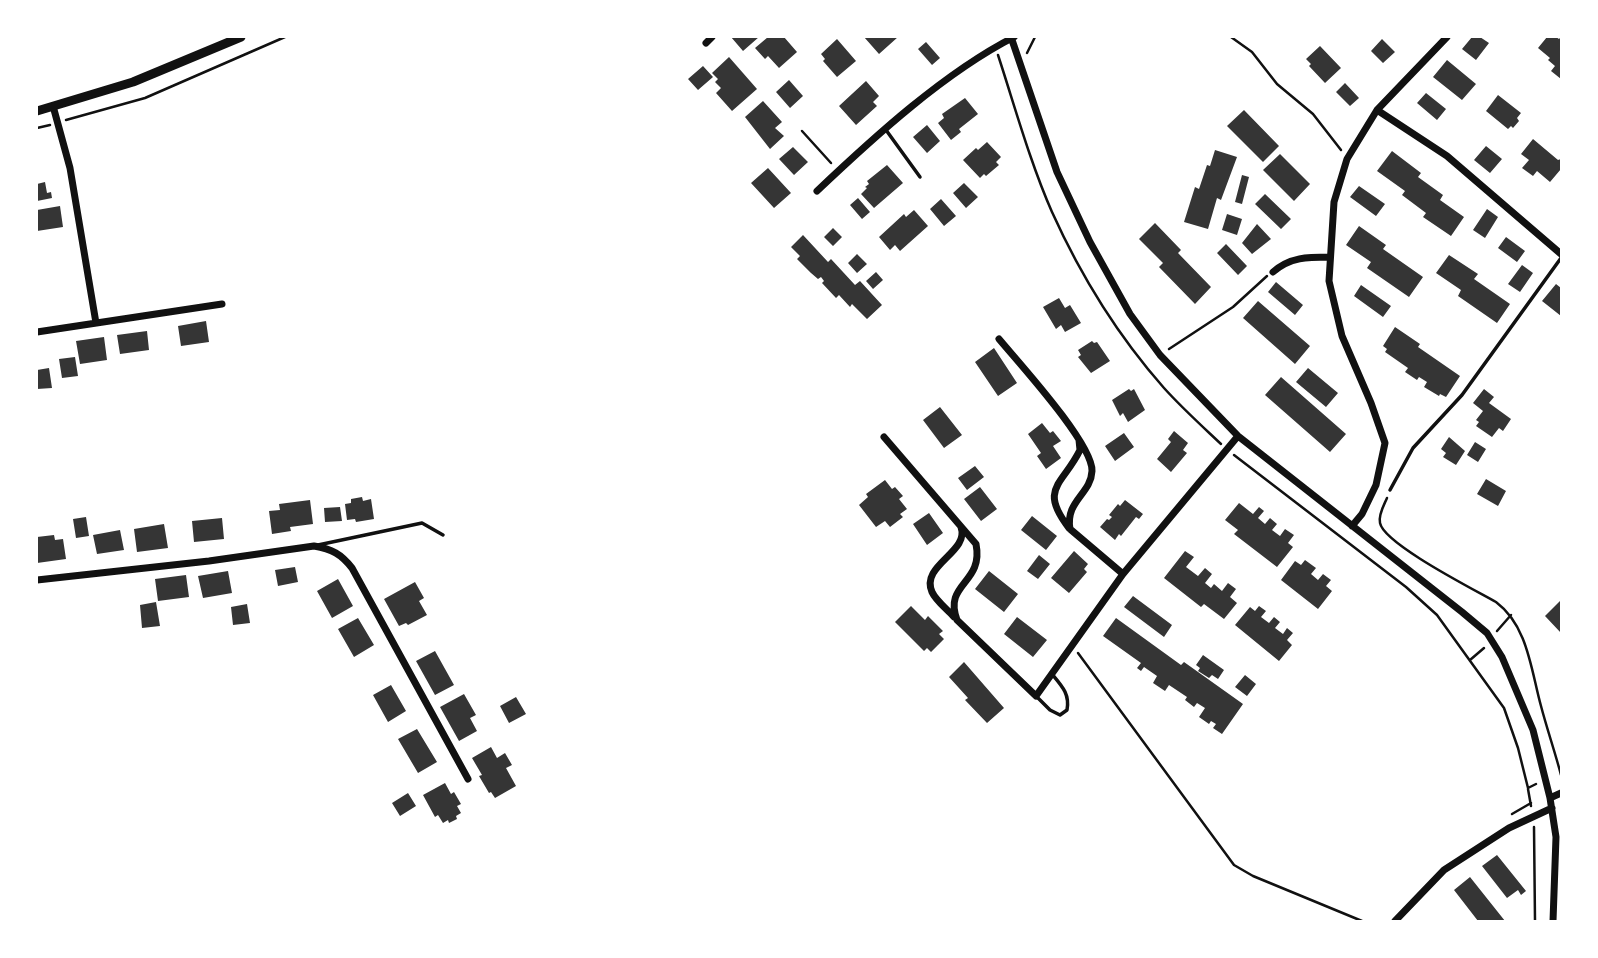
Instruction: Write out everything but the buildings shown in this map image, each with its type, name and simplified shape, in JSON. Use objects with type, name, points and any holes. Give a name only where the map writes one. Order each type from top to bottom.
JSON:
[{"type":"street","points":[[37,110],[133,82],[241,37]]},
{"type":"street","points":[[817,191],[960,69],[1012,37],[1056,172],[1090,242],[1130,314],[1160,355],[1238,436],[1487,634],[1502,657],[1533,730],[1552,808],[1556,837],[1553,921]]},
{"type":"street","points":[[1352,526],[1362,514],[1376,485],[1385,443],[1342,336],[1329,281],[1334,202],[1347,159],[1377,110],[1447,37]]},
{"type":"street","points":[[53,106],[69,168],[96,323]]},
{"type":"street","points":[[1377,110],[1447,156],[1561,256]]},
{"type":"street","points":[[1273,272],[1279,266],[1300,257],[1329,257]]},
{"type":"street","points":[[37,332],[222,304]]},
{"type":"street","points":[[999,339],[1091,459],[1091,480],[1071,509],[1068,518],[1070,529]]},
{"type":"street","points":[[959,523],[963,533],[961,541],[933,575],[930,583],[932,594],[1035,696],[1123,573],[1238,436]]},
{"type":"street","points":[[884,437],[976,544],[979,559],[975,570],[955,597],[952,607],[957,620]]},
{"type":"street","points":[[1079,440],[1080,450],[1060,478],[1054,495],[1054,505],[1070,529],[1123,573]]},
{"type":"street","points":[[37,580],[314,546],[329,549],[341,555],[352,569],[468,779]]},
{"type":"street","points":[[1550,798],[1561,793]]},
{"type":"street","points":[[1395,921],[1444,870],[1509,828],[1552,808]]},
{"type":"lane","points":[[886,130],[920,177]]},
{"type":"lane","points":[[1390,490],[1413,448],[1462,395],[1561,256]]},
{"type":"lane","points":[[314,546],[422,523],[443,535]]},
{"type":"lane","points":[[1035,696],[1049,710],[1060,715],[1067,710],[1069,699],[1064,688],[1051,673]]},
{"type":"path","points":[[37,128],[145,98],[285,37]]},
{"type":"path","points":[[1231,37],[1252,52],[1277,84],[1313,114],[1347,159]]},
{"type":"path","points":[[802,131],[838,171]]},
{"type":"path","points":[[1160,355],[1233,307],[1273,272]]},
{"type":"path","points":[[1495,634],[1511,615]]},
{"type":"path","points":[[1072,644],[1234,865],[1253,876],[1362,921]]},
{"type":"path","points":[[1470,660],[1484,648]]},
{"type":"path","points":[[1528,788],[1531,805]]},
{"type":"path","points":[[1534,822],[1535,921]]}]
